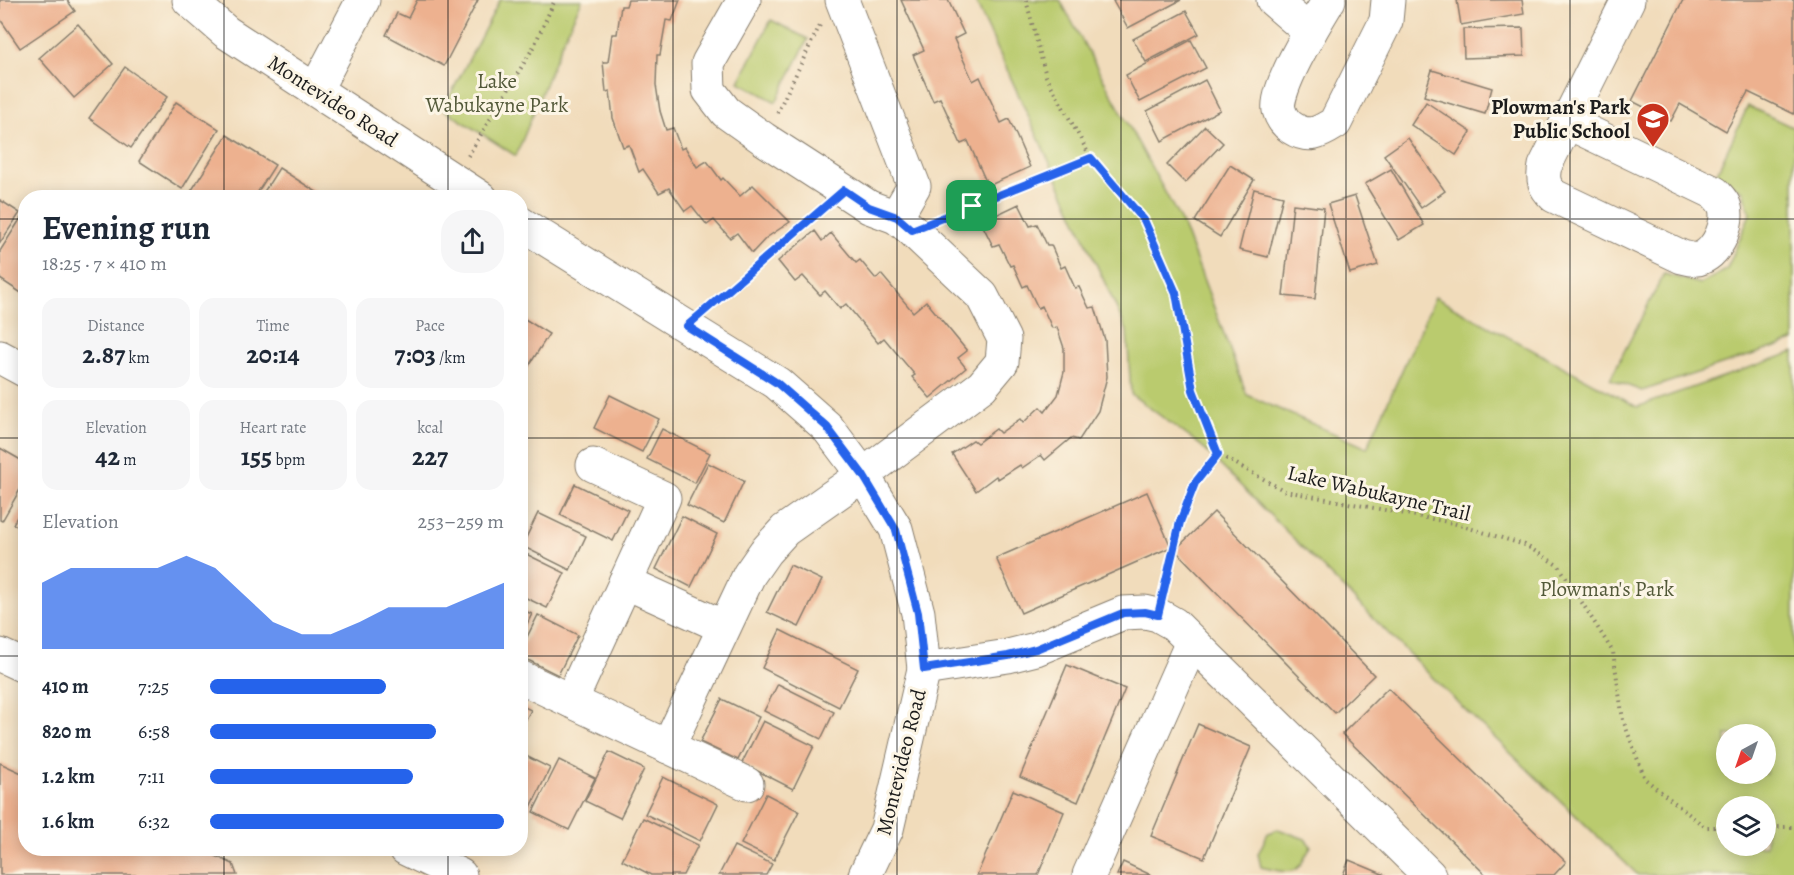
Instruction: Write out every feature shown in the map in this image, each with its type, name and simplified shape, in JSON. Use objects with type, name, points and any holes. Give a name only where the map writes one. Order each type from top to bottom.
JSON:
[{"type":"street","name":"Montevideo Road","points":[[189,0],[226,32],[316,89],[466,190]]},
{"type":"street","points":[[316,89],[363,0]]},
{"type":"street","points":[[668,747],[749,575],[765,552],[785,530],[982,386],[1002,362],[1004,339],[982,296],[904,224],[869,207],[764,139],[726,112],[709,90],[708,63],[744,0]]},
{"type":"street","points":[[1273,0],[1310,32]]},
{"type":"street","points":[[1329,0],[1282,88],[1278,108],[1286,124],[1302,134],[1319,133],[1335,123],[1386,21],[1388,0]]},
{"type":"street","points":[[1567,122],[1715,194],[1725,207],[1725,217],[1724,227],[1711,252],[1694,260],[1682,257],[1554,196],[1544,183],[1545,166],[1567,122],[1628,0]]},
{"type":"street","points":[[832,11],[914,186],[904,224]]},
{"type":"street","name":"Montevideo Road","points":[[528,228],[777,383],[827,427],[863,475],[896,530],[918,613],[924,669],[887,829],[865,875]]},
{"type":"street","points":[[0,357],[18,367]]},
{"type":"street","points":[[571,701],[663,498],[593,465]]},
{"type":"street","points":[[625,582],[724,627]]},
{"type":"street","points":[[924,669],[1008,656],[1036,649],[1123,613],[1145,612],[1158,615],[1174,624],[1430,875]]},
{"type":"street","points":[[1089,875],[1192,642]]},
{"type":"street","points":[[0,655],[18,663]]},
{"type":"street","points":[[528,681],[747,784]]},
{"type":"street","points":[[421,856],[460,875]]},
{"type":"path","points":[[470,190],[555,0]]},
{"type":"path","points":[[1026,0],[1046,76],[1091,158],[1144,220],[1176,293],[1193,390],[1218,454],[1195,483],[1184,512],[1158,615]]},
{"type":"path","points":[[764,139],[832,11]]},
{"type":"path","points":[[904,224],[1091,158]]},
{"type":"path","points":[[687,326],[844,190]]},
{"type":"path","name":"Lake Wabukayne Trail","points":[[1218,454],[1285,491],[1453,523],[1525,545],[1558,566],[1613,652],[1623,720],[1645,779],[1705,827],[1716,827]]},
{"type":"path","points":[[1776,827],[1794,827]]},
{"type":"green space","name":"Lake Wabukayne Park","points":[[500,0],[582,0],[563,40],[516,156],[443,109]]},
{"type":"green space","name":"Plowman's Park","points":[[975,0],[1060,0],[1183,225],[1247,395],[1367,448],[1435,297],[1637,407],[1794,352],[1794,875],[1638,875],[1452,697],[1200,445],[1131,394],[1127,331]]},
{"type":"green space","points":[[771,20],[808,39],[776,102],[739,82]]},
{"type":"green space","points":[[1748,106],[1794,128],[1794,341],[1642,391],[1610,379],[1664,274],[1701,284],[1727,269],[1750,214],[1743,191],[1715,177]]},
{"type":"green space","points":[[1278,829],[1305,839],[1311,846],[1302,863],[1289,872],[1261,867],[1258,854],[1268,833]]},
{"type":"building","points":[[0,0],[67,0],[75,11],[20,48],[0,19]]},
{"type":"building","points":[[417,0],[478,0],[444,66],[386,35],[397,13],[408,18]]},
{"type":"building","points":[[628,0],[680,0],[672,21],[666,20],[660,55],[657,55],[656,85],[666,130],[673,128],[681,149],[685,147],[697,167],[707,161],[721,180],[723,178],[740,196],[753,185],[790,222],[766,238],[752,253],[737,233],[730,238],[714,220],[707,225],[692,206],[685,211],[669,188],[659,193],[643,169],[639,172],[629,145],[623,147],[613,118],[610,91],[606,92],[603,62],[608,62],[612,34],[617,34],[621,6],[626,6]]},
{"type":"building","points":[[901,0],[948,0],[964,34],[954,39],[973,81],[980,77],[1001,123],[1009,119],[1030,167],[988,186],[968,141],[961,144],[940,98],[933,101],[913,55],[924,50]]},
{"type":"building","points":[[1181,0],[1128,28],[1113,1]]},
{"type":"building","points":[[1457,0],[1522,0],[1524,14],[1461,25]]},
{"type":"building","points":[[1683,0],[1794,0],[1794,114],[1748,92],[1726,131],[1680,104],[1671,121],[1632,101]]},
{"type":"building","points":[[1186,11],[1199,34],[1146,62],[1133,39]]},
{"type":"building","points":[[78,24],[113,64],[74,98],[39,58]]},
{"type":"building","points":[[1523,28],[1524,56],[1464,58],[1463,29]]},
{"type":"building","points":[[1191,40],[1206,68],[1140,102],[1126,75]]},
{"type":"building","points":[[125,67],[167,97],[131,148],[89,118]]},
{"type":"building","points":[[1432,70],[1492,88],[1485,114],[1424,96]]},
{"type":"building","points":[[1205,80],[1220,110],[1162,141],[1147,111]]},
{"type":"building","points":[[176,102],[219,129],[182,189],[139,161]]},
{"type":"building","points":[[1426,102],[1471,132],[1456,155],[1411,125]]},
{"type":"building","points":[[1205,126],[1223,143],[1185,183],[1167,165]]},
{"type":"building","points":[[227,135],[275,165],[259,190],[192,190]]},
{"type":"building","points":[[1408,138],[1445,191],[1421,208],[1384,155]]},
{"type":"building","points":[[1230,165],[1254,180],[1220,237],[1195,221]]},
{"type":"building","points":[[279,168],[313,190],[265,190]]},
{"type":"building","points":[[1391,169],[1424,225],[1399,240],[1365,184]]},
{"type":"building","points":[[1254,189],[1283,196],[1268,257],[1239,250]]},
{"type":"building","points":[[1355,196],[1378,265],[1350,273],[1328,204]]},
{"type":"building","points":[[0,200],[18,212],[18,216],[0,243]]},
{"type":"building","points":[[1019,204],[1030,226],[1037,224],[1047,245],[1051,245],[1061,268],[1065,266],[1075,288],[1079,287],[1089,308],[1095,307],[1105,340],[1107,377],[1098,411],[1079,440],[1071,438],[1045,460],[1041,455],[1022,468],[1020,465],[998,479],[996,476],[976,491],[952,454],[973,440],[977,443],[996,429],[1000,433],[1020,419],[1023,423],[1040,407],[1045,412],[1058,395],[1064,372],[1064,348],[1057,327],[1052,328],[1042,306],[1038,308],[1027,285],[1023,287],[1013,265],[1010,266],[999,244],[993,246],[981,222]]},
{"type":"building","points":[[1293,204],[1324,208],[1315,299],[1283,296]]},
{"type":"building","points":[[18,223],[18,291],[0,279],[0,251]]},
{"type":"building","points":[[815,231],[822,241],[831,233],[856,263],[860,260],[876,279],[881,274],[913,312],[926,301],[967,351],[958,358],[966,368],[930,398],[912,377],[915,375],[884,338],[878,343],[846,304],[840,309],[825,291],[820,295],[803,276],[795,282],[778,261]]},
{"type":"building","points":[[528,321],[549,334],[528,367]]},
{"type":"building","points":[[610,395],[659,419],[642,452],[594,428]]},
{"type":"building","points":[[662,429],[710,453],[695,483],[647,459]]},
{"type":"building","points":[[0,448],[18,458],[18,493],[2,521],[0,520]]},
{"type":"building","points":[[708,463],[744,481],[724,523],[687,505]]},
{"type":"building","points":[[575,484],[628,510],[613,541],[560,515]]},
{"type":"building","points":[[1147,492],[1171,547],[1021,613],[996,558]]},
{"type":"building","points":[[1214,512],[1374,675],[1335,713],[1175,550]]},
{"type":"building","points":[[538,513],[586,536],[570,570],[528,549],[528,534]]},
{"type":"building","points":[[18,515],[18,527],[13,524]]},
{"type":"building","points":[[682,516],[717,534],[691,587],[656,569]]},
{"type":"building","points":[[528,555],[565,573],[547,608],[528,599]]},
{"type":"building","points":[[790,565],[822,580],[799,627],[767,612]]},
{"type":"building","points":[[538,615],[578,635],[558,675],[528,660],[528,635]]},
{"type":"building","points":[[780,630],[858,669],[839,707],[762,668]]},
{"type":"building","points":[[1067,665],[1125,689],[1078,802],[1020,777]]},
{"type":"building","points":[[778,684],[834,712],[821,739],[764,711]]},
{"type":"building","points":[[1388,688],[1566,862],[1554,875],[1486,875],[1342,734]]},
{"type":"building","points":[[722,699],[759,717],[738,760],[700,742]]},
{"type":"building","points":[[763,721],[814,746],[793,789],[742,763]]},
{"type":"building","points":[[1198,724],[1251,747],[1204,858],[1151,836]]},
{"type":"building","points":[[609,752],[644,769],[620,818],[585,801]]},
{"type":"building","points":[[528,757],[550,768],[528,811]]},
{"type":"building","points":[[559,760],[595,778],[569,830],[533,812]]},
{"type":"building","points":[[0,763],[18,771],[18,856],[216,856],[233,864],[237,875],[0,875]]},
{"type":"building","points":[[663,777],[718,804],[700,841],[645,814]]},
{"type":"building","points":[[1013,790],[1064,812],[1038,875],[977,875]]},
{"type":"building","points":[[766,794],[799,811],[774,860],[741,844]]},
{"type":"building","points":[[643,818],[698,845],[683,875],[651,875],[622,860]]},
{"type":"building","points":[[734,846],[772,864],[766,875],[719,875]]},
{"type":"building","points":[[1349,860],[1385,875],[1343,875]]},
{"type":"building","points":[[1123,862],[1151,875],[1117,875]]},
{"type":"place","name":"Plowman's Park Public School","points":[[1653,148]]},
{"type":"route","points":[[1091,158],[1144,220],[1176,293],[1193,390],[1218,454],[1195,483],[1180,522],[1158,615],[1145,612],[1123,613],[1036,649],[1008,656],[924,669],[918,613],[896,530],[863,475],[827,427],[777,383],[687,326],[844,190],[869,207],[897,217],[912,230],[972,206],[1091,158]]}]
